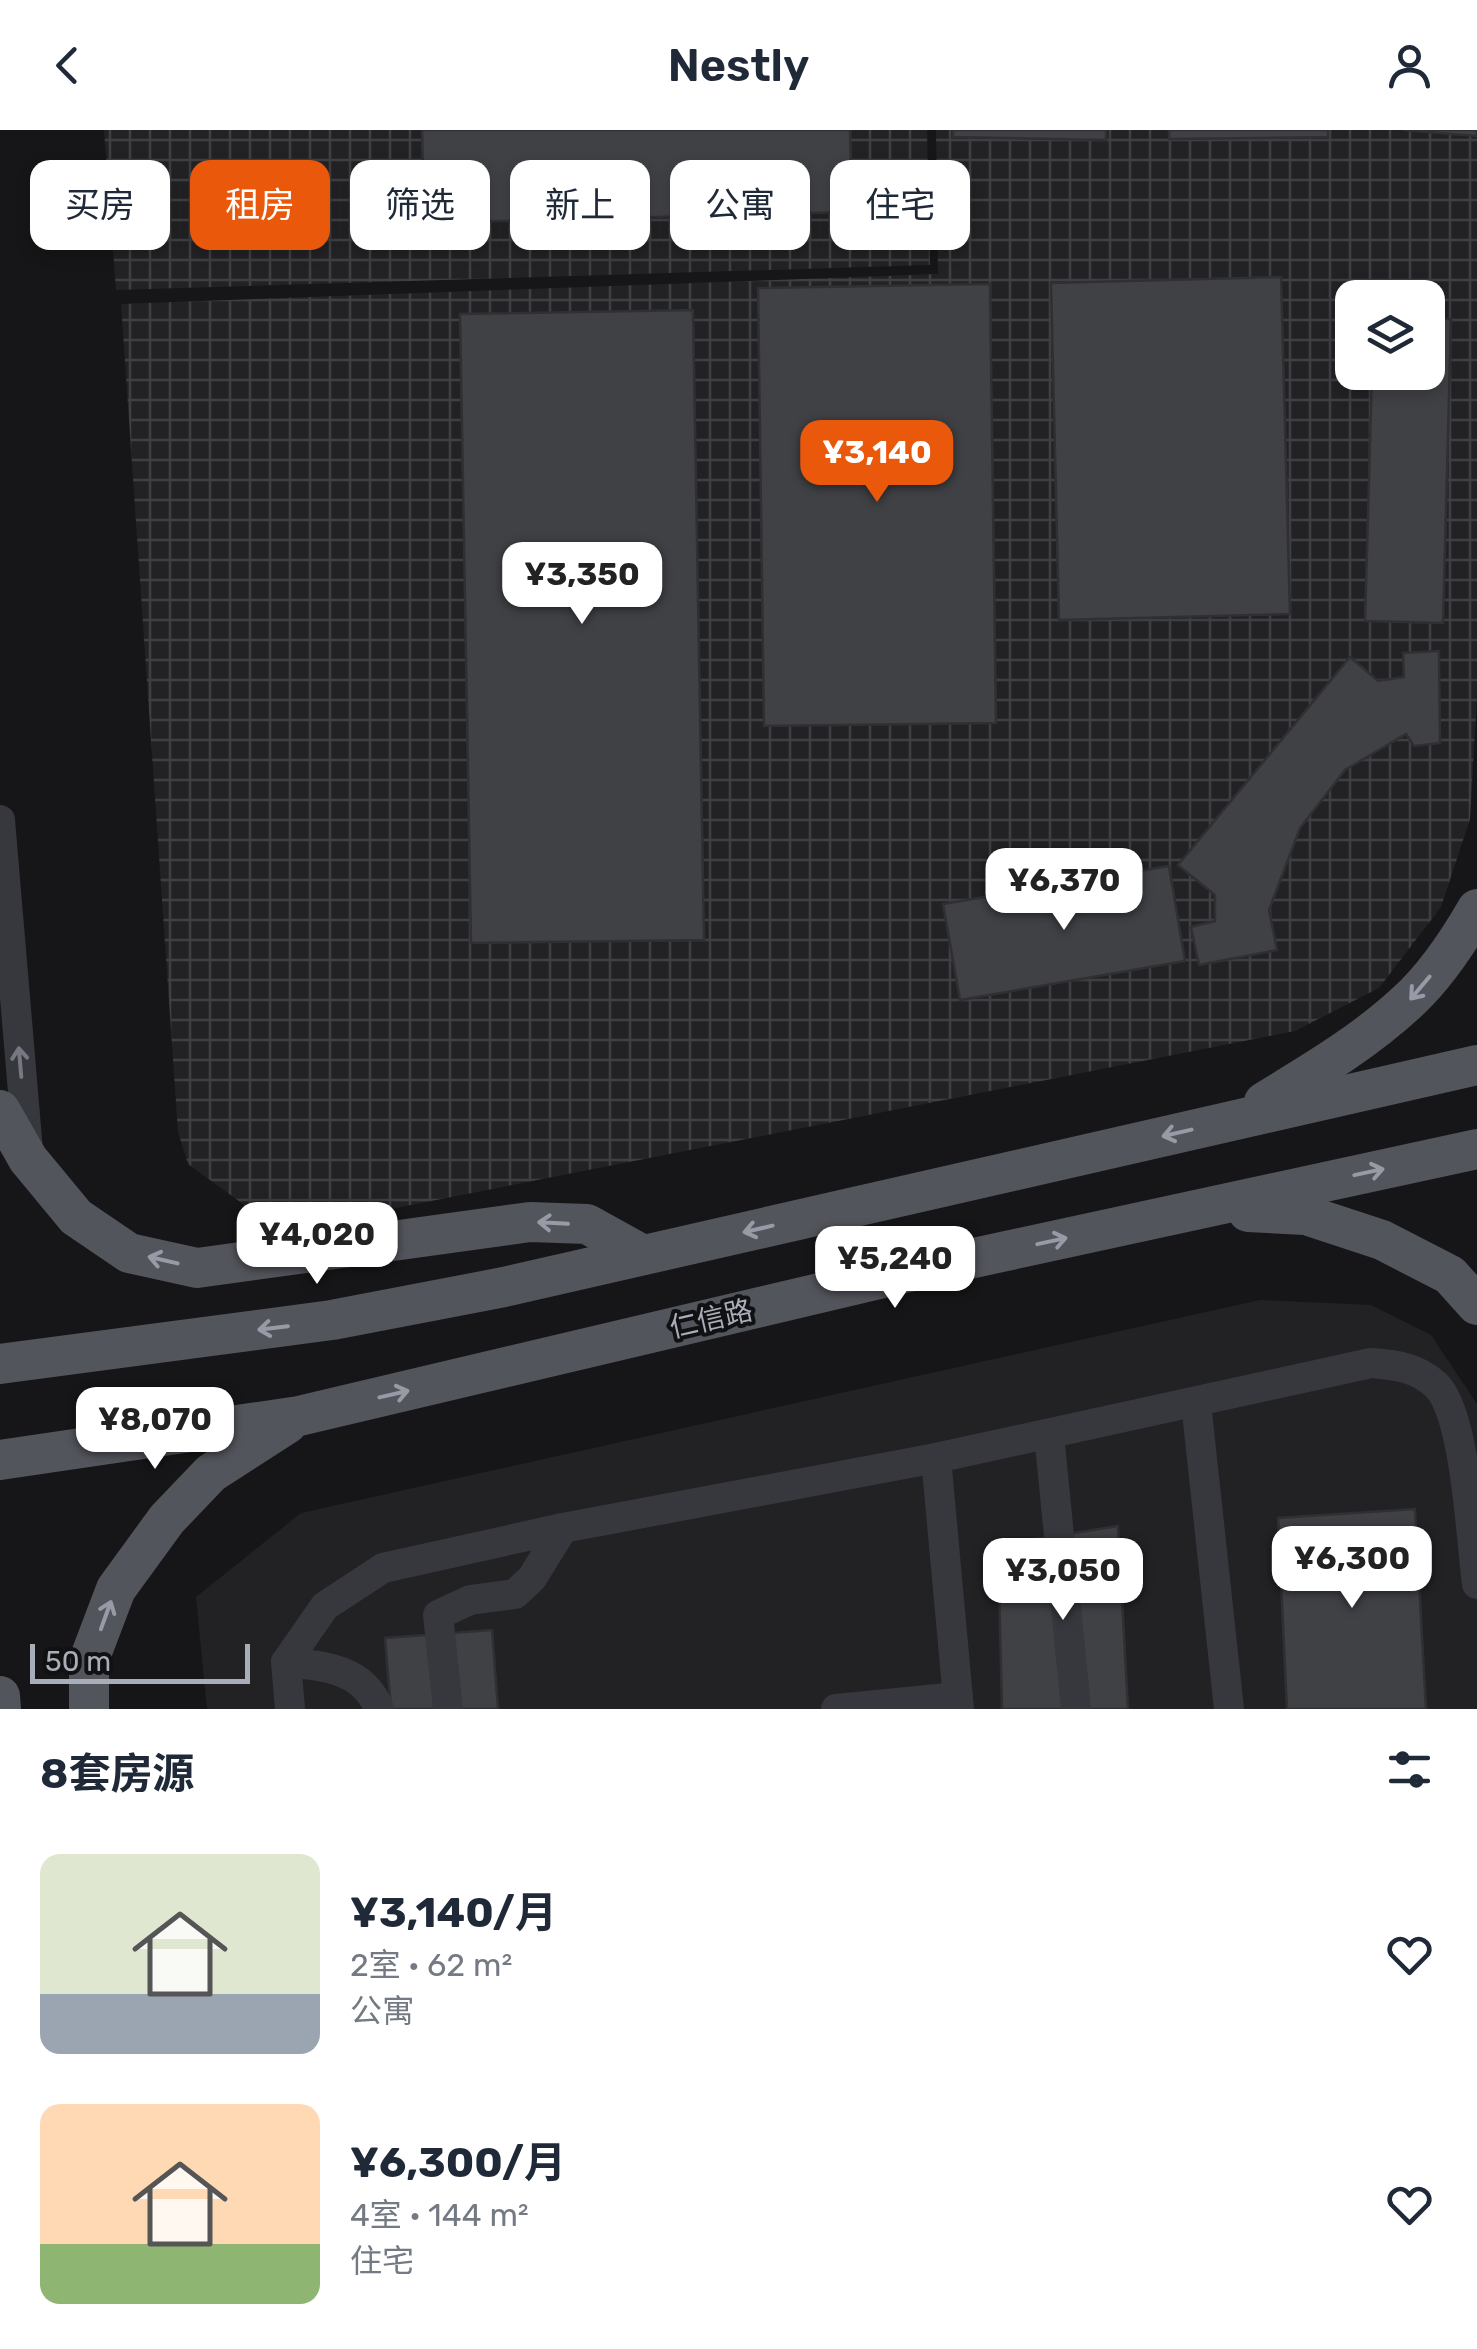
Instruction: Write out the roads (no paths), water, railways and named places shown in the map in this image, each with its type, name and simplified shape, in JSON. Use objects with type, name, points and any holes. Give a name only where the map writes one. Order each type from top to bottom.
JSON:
[{"type":"main road","points":[[1235,1120],[1329,1062],[1408,1002],[1456,946],[1477,910]]},
{"type":"main road","points":[[0,1364],[332,1320],[504,1287],[1477,1065]]},
{"type":"main road","points":[[0,1110],[28,1159],[76,1217],[129,1253],[198,1268],[530,1222],[587,1224],[643,1255]]},
{"type":"main road","name":"仁信路","points":[[0,1460],[299,1416],[919,1294],[1199,1209],[1477,1148]]},
{"type":"main road","points":[[1199,1209],[1306,1216],[1382,1240],[1450,1276],[1477,1304]]},
{"type":"main road","points":[[89,1709],[90,1660],[116,1589],[167,1518],[211,1474],[299,1416]]},
{"type":"main road","points":[[0,1696],[1,1709]]},
{"type":"street","points":[[0,820],[28,1159]]},
{"type":"street","points":[[290,1709],[286,1662],[325,1606],[384,1568],[563,1528],[936,1458],[1371,1362],[1408,1366],[1438,1387],[1456,1423],[1477,1584]]},
{"type":"street","points":[[1196,1403],[1229,1709]]},
{"type":"street","points":[[836,1709],[959,1703],[932,1420]]},
{"type":"street","points":[[1049,1434],[1076,1709]]},
{"type":"street","points":[[448,1709],[438,1616],[470,1600],[515,1594],[532,1578],[563,1528]]},
{"type":"street","points":[[286,1662],[352,1674],[374,1693],[379,1709]]}]
